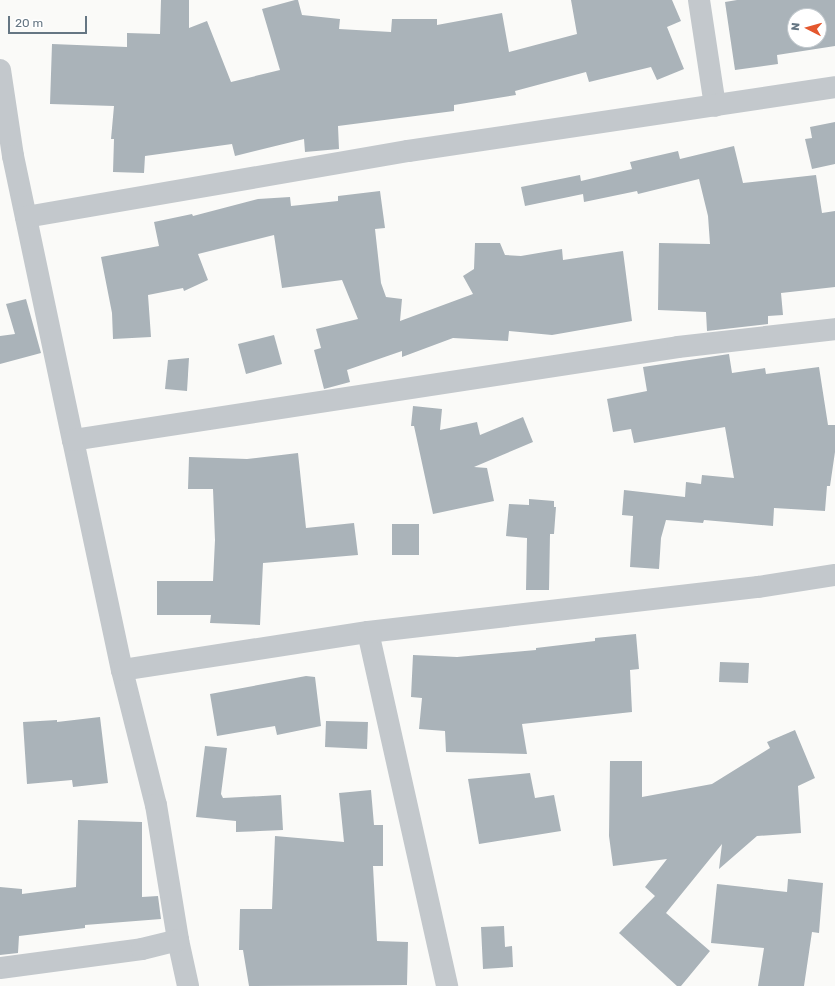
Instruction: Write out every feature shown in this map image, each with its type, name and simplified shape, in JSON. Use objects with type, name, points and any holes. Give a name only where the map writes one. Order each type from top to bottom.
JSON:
[{"type":"street","points":[[699,0],[715,106]]},
{"type":"street","points":[[0,70],[7,157],[26,217],[122,670],[156,805],[178,940],[188,986]]},
{"type":"street","points":[[26,217],[408,151],[835,87]]},
{"type":"street","points":[[73,440],[678,347],[835,329]]},
{"type":"street","points":[[122,670],[368,632],[758,587],[835,575]]},
{"type":"street","points":[[368,632],[447,986]]},
{"type":"street","points":[[0,968],[142,949],[178,940]]},
{"type":"building","points":[[161,0],[189,0],[189,28],[207,21],[231,82],[280,70],[262,9],[295,0],[298,0],[302,15],[340,19],[339,29],[391,32],[392,19],[437,19],[437,25],[502,13],[509,52],[577,34],[571,0],[672,0],[681,21],[667,27],[684,69],[657,80],[651,67],[589,82],[586,72],[515,91],[516,95],[454,105],[454,111],[338,126],[339,149],[305,152],[304,139],[235,156],[232,144],[145,156],[144,173],[113,172],[114,139],[111,139],[114,106],[50,104],[52,44],[127,47],[127,33],[160,34]]},
{"type":"building","points":[[737,0],[835,0],[835,46],[827,47],[827,8],[787,8],[787,48],[822,48],[777,55],[778,64],[735,70],[725,2]]},
{"type":"building","points":[[835,122],[835,164],[812,169],[805,139],[812,138],[810,127]]},
{"type":"building","points":[[734,146],[743,183],[816,175],[822,213],[835,211],[835,287],[781,293],[783,315],[768,316],[768,324],[707,331],[706,312],[658,310],[659,243],[710,244],[708,216],[699,179],[638,194],[637,191],[584,202],[583,194],[525,206],[521,187],[580,175],[581,181],[632,169],[630,162],[678,151],[680,159]]},
{"type":"building","points":[[380,191],[385,228],[375,229],[381,283],[386,297],[402,299],[400,321],[473,294],[463,276],[474,269],[475,243],[500,243],[505,255],[521,256],[562,249],[563,260],[623,251],[632,321],[552,335],[509,331],[508,341],[453,338],[402,357],[402,351],[347,370],[350,382],[324,389],[314,350],[321,348],[316,329],[358,319],[342,280],[282,288],[274,235],[198,254],[208,280],[184,291],[183,288],[148,295],[151,337],[113,339],[112,313],[101,257],[159,246],[154,222],[192,214],[193,216],[258,199],[290,197],[291,206],[338,201],[338,196]]},
{"type":"building","points":[[26,299],[41,353],[0,364],[0,336],[15,334],[6,304]]},
{"type":"building","points":[[274,335],[282,364],[246,374],[238,344]]},
{"type":"building","points":[[729,354],[732,373],[765,368],[766,374],[819,367],[828,425],[835,425],[835,452],[830,486],[827,486],[825,511],[774,508],[773,526],[704,520],[703,523],[666,520],[661,538],[659,569],[630,567],[633,516],[622,515],[624,490],[685,497],[686,482],[701,484],[702,475],[734,478],[725,427],[634,443],[631,429],[613,432],[607,399],[647,391],[643,367]]},
{"type":"building","points":[[189,358],[187,391],[165,389],[168,360]]},
{"type":"building","points":[[413,406],[442,409],[440,430],[477,422],[480,435],[523,417],[533,442],[474,467],[487,468],[494,501],[433,514],[414,426],[411,426]]},
{"type":"building","points":[[298,453],[306,528],[354,523],[358,555],[263,563],[260,625],[210,623],[211,615],[157,615],[157,581],[213,581],[215,540],[213,489],[188,489],[189,457],[247,459]]},
{"type":"building","points":[[529,499],[554,501],[554,507],[556,507],[554,534],[550,534],[549,590],[526,590],[527,538],[506,536],[509,504],[529,505]]},
{"type":"building","points":[[392,524],[419,524],[419,555],[392,555]]},
{"type":"building","points":[[636,634],[639,669],[630,670],[632,712],[522,724],[527,754],[446,752],[445,731],[419,729],[422,698],[411,697],[413,655],[457,657],[536,650],[536,648],[595,641],[595,638]]},
{"type":"building","points":[[720,662],[749,663],[748,683],[719,682]]},
{"type":"building","points":[[306,676],[315,677],[321,726],[277,735],[275,726],[217,736],[210,694]]},
{"type":"building","points":[[100,717],[108,783],[73,787],[72,780],[27,784],[23,722],[57,720],[57,722]]},
{"type":"building","points":[[326,721],[368,722],[367,749],[325,747]]},
{"type":"building","points":[[795,730],[815,778],[798,786],[801,833],[757,836],[719,869],[722,844],[666,913],[710,951],[681,986],[677,986],[619,933],[655,896],[645,887],[667,859],[613,866],[609,836],[610,761],[642,761],[642,797],[712,784],[770,748],[767,742]]},
{"type":"building","points":[[205,746],[227,748],[221,794],[223,798],[281,795],[283,830],[236,832],[236,821],[196,817]]},
{"type":"building","points":[[530,773],[535,798],[554,795],[561,831],[479,844],[468,779]]},
{"type":"building","points":[[371,790],[374,825],[383,825],[383,866],[373,866],[377,941],[408,942],[407,985],[249,986],[243,950],[239,950],[240,909],[272,909],[275,836],[344,842],[339,793]]},
{"type":"building","points":[[78,820],[142,822],[142,897],[158,896],[161,919],[85,925],[85,928],[19,936],[18,953],[0,955],[0,887],[22,889],[22,894],[76,887]]},
{"type":"building","points":[[788,879],[823,883],[819,933],[812,932],[804,986],[758,986],[764,948],[711,943],[717,884],[787,892]]},
{"type":"building","points":[[504,926],[505,947],[512,946],[513,967],[483,969],[481,927]]}]
